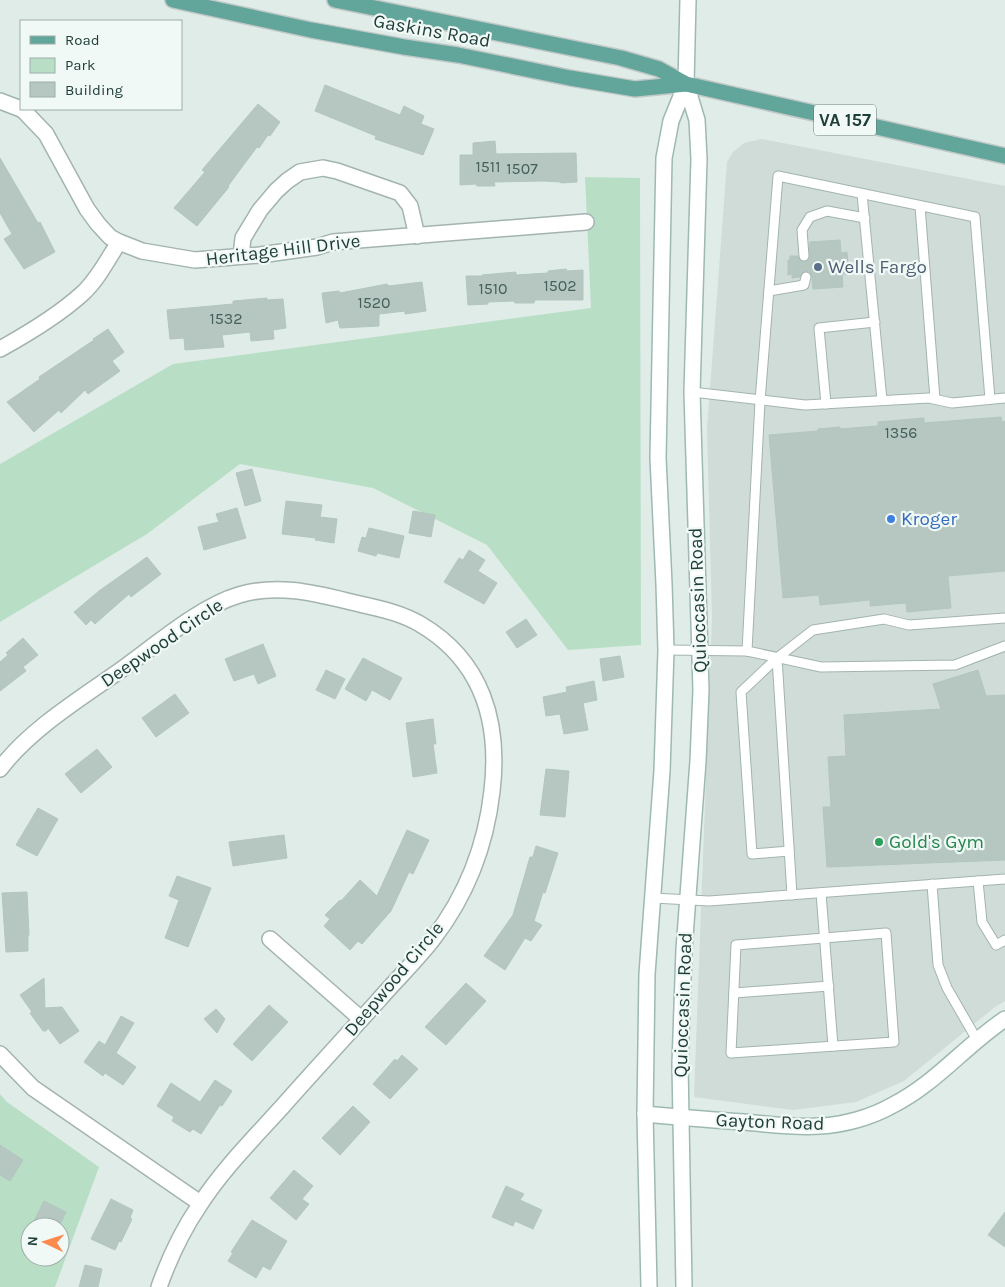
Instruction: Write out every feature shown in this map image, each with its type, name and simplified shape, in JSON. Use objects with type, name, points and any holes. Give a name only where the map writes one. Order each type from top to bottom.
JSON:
[{"type":"main road","name":"Gaskins Road","points":[[173,0],[311,30],[458,55],[635,89],[686,84]]},
{"type":"main road","name":"Gaskins Road","points":[[336,0],[621,58],[658,69],[686,84],[1005,156]]},
{"type":"street","name":"Quioccasin Road","points":[[681,1118],[680,1064],[687,899],[698,761],[701,690],[692,392],[699,160],[697,120],[686,84],[688,0]]},
{"type":"street","name":"Quioccasin Road","points":[[645,1114],[647,974],[662,771],[666,650],[658,458],[664,158],[671,121],[686,84]]},
{"type":"street","name":"Heritage Hill Drive","points":[[0,101],[20,109]]},
{"type":"street","name":"Heritage Hill Drive","points":[[22,110],[46,134],[87,209],[98,224],[110,237],[142,252],[195,260],[260,255],[317,247],[333,242],[586,222]]},
{"type":"street","points":[[242,256],[243,238],[260,210],[276,191],[300,172],[323,168],[400,193],[405,197],[410,206],[417,236]]},
{"type":"street","points":[[0,349],[45,321],[84,292],[119,242]]},
{"type":"street","name":"Deepwood Circle","points":[[0,769],[7,760],[42,728],[190,619],[228,598],[263,590],[292,590],[335,598],[395,613],[420,624],[452,648],[466,664],[485,698],[494,742],[494,764],[489,815],[478,855],[464,890],[433,938],[258,1134],[200,1203],[180,1236],[159,1287]]},
{"type":"street","points":[[270,939],[361,1019]]},
{"type":"street","name":"Gayton Road","points":[[645,1114],[795,1126],[821,1126],[843,1123],[870,1115],[901,1101],[1005,1019]]},
{"type":"street","points":[[0,1054],[33,1088],[200,1203]]},
{"type":"street","points":[[645,1114],[648,1287]]},
{"type":"street","points":[[681,1118],[684,1287]]},
{"type":"lane","points":[[747,651],[760,401],[778,176],[975,217],[990,399]]},
{"type":"lane","points":[[862,194],[882,400]]},
{"type":"lane","points":[[920,206],[935,399]]},
{"type":"lane","points":[[804,256],[802,230],[810,217],[826,211],[865,218]]},
{"type":"lane","points":[[769,290],[804,285],[806,277]]},
{"type":"lane","points":[[826,404],[819,328],[875,322]]},
{"type":"lane","points":[[692,392],[805,405],[929,398],[952,403],[1005,398]]},
{"type":"lane","points":[[789,851],[752,854],[741,692],[777,658],[813,630],[884,619],[909,625],[1005,618]]},
{"type":"lane","points":[[666,650],[747,651],[821,668],[955,665],[1005,646]]},
{"type":"lane","points":[[777,658],[792,895]]},
{"type":"lane","points":[[653,898],[709,901],[1005,879]]},
{"type":"lane","points":[[978,881],[982,922],[996,946],[1005,940]]},
{"type":"lane","points":[[932,884],[938,965],[947,988],[977,1040]]},
{"type":"lane","points":[[821,893],[833,1046]]},
{"type":"lane","points":[[886,933],[894,1042],[731,1053],[736,945],[825,938],[886,933]]},
{"type":"lane","points":[[734,993],[828,986]]},
{"type":"shaded area","points":[[762,139],[1005,186],[1005,1001],[995,1007],[904,1081],[856,1102],[793,1110],[694,1097],[712,617],[707,429],[727,162],[733,152],[744,143]]},
{"type":"green space","points":[[585,177],[640,178],[641,645],[568,650],[487,545],[373,488],[240,464],[147,534],[0,622],[0,464],[173,364],[591,308]]},
{"type":"green space","points":[[0,1094],[7,1102],[99,1167],[70,1246],[70,1217],[20,1217],[20,1267],[62,1267],[55,1287],[0,1287]]},
{"type":"building","points":[[325,85],[400,115],[404,106],[424,116],[421,124],[434,129],[423,155],[375,139],[376,136],[315,111]]},
{"type":"building","points":[[258,104],[280,122],[259,148],[257,147],[229,187],[197,226],[174,208],[205,172],[202,170]]},
{"type":"building","points":[[495,141],[496,154],[576,153],[577,182],[494,182],[495,186],[460,185],[460,155],[473,155],[473,143]]},
{"type":"building","points":[[0,158],[38,223],[40,222],[55,252],[24,269],[4,239],[12,234],[0,213]]},
{"type":"building","name":"Wells Fargo","points":[[840,240],[841,253],[847,252],[849,274],[842,274],[843,287],[813,289],[810,272],[804,271],[800,277],[792,278],[792,274],[788,275],[788,260],[790,260],[790,256],[798,256],[799,260],[804,262],[809,259],[810,242]]},
{"type":"building","points":[[566,269],[567,271],[583,270],[583,300],[535,300],[534,303],[515,303],[514,301],[488,302],[488,304],[468,305],[466,276],[516,272],[516,275],[548,273],[548,271]]},
{"type":"building","points":[[422,282],[426,311],[405,314],[405,311],[379,314],[379,326],[340,328],[338,320],[326,323],[322,293],[339,291],[340,293],[387,284],[389,286]]},
{"type":"building","points":[[267,298],[267,300],[283,299],[286,328],[273,330],[274,339],[251,341],[250,332],[222,335],[224,347],[185,350],[184,338],[170,339],[167,310],[233,304],[233,301]]},
{"type":"building","points":[[108,329],[124,352],[112,361],[120,371],[88,394],[85,390],[61,413],[59,410],[34,432],[7,402],[40,379],[39,377]]},
{"type":"building","name":"Kroger","points":[[1001,417],[1002,422],[1005,421],[1005,571],[948,576],[951,608],[907,612],[906,603],[870,606],[870,600],[820,605],[819,595],[783,598],[769,435],[818,431],[818,429],[840,427],[840,429],[878,426],[878,422],[924,418],[924,423]]},
{"type":"building","points":[[252,469],[261,501],[245,506],[236,473]]},
{"type":"building","points":[[286,501],[322,505],[320,517],[337,519],[334,543],[315,540],[316,538],[282,534]]},
{"type":"building","points":[[237,508],[246,538],[204,550],[198,527],[219,522],[216,514]]},
{"type":"building","points":[[413,511],[435,515],[431,537],[409,533]]},
{"type":"building","points":[[369,528],[404,536],[399,558],[377,553],[376,556],[358,551],[362,537],[366,538]]},
{"type":"building","points":[[469,550],[485,560],[478,571],[497,583],[484,604],[444,582],[459,558],[463,560]]},
{"type":"building","points":[[147,557],[161,574],[131,597],[129,594],[95,624],[91,620],[86,625],[74,612],[99,591]]},
{"type":"building","points":[[526,619],[537,635],[517,648],[506,632]]},
{"type":"building","points":[[23,638],[38,655],[23,667],[26,671],[0,691],[0,662],[8,655],[6,653]]},
{"type":"building","points":[[263,644],[276,676],[258,684],[254,674],[234,681],[225,659]]},
{"type":"building","points":[[620,656],[624,677],[603,681],[600,659]]},
{"type":"building","points":[[363,658],[402,678],[390,700],[372,690],[366,701],[345,689]]},
{"type":"building","points":[[326,670],[345,679],[335,699],[316,690]]},
{"type":"building","points":[[978,670],[986,696],[1005,695],[1005,860],[827,867],[823,807],[831,807],[828,757],[846,756],[844,715],[941,709],[933,684]]},
{"type":"building","points":[[594,681],[597,700],[583,703],[588,730],[564,734],[560,714],[546,716],[543,697],[567,692],[566,687]]},
{"type":"building","points":[[175,694],[189,713],[156,737],[142,718]]},
{"type":"building","points":[[433,719],[436,744],[433,744],[437,773],[413,777],[406,723]]},
{"type":"building","points":[[97,749],[112,767],[81,793],[65,774]]},
{"type":"building","points":[[546,769],[569,771],[565,817],[540,815]]},
{"type":"building","points":[[38,808],[58,819],[37,856],[16,845]]},
{"type":"building","points":[[407,830],[429,840],[413,874],[409,872],[391,911],[362,944],[358,941],[350,950],[324,926],[330,919],[325,915],[360,880],[377,896]]},
{"type":"building","points":[[284,835],[287,858],[233,866],[229,842]]},
{"type":"building","points":[[536,846],[558,853],[534,921],[542,925],[531,941],[525,938],[505,970],[484,956],[513,915],[530,857],[533,857]]},
{"type":"building","points":[[177,876],[211,888],[188,947],[165,938],[179,900],[169,896]]},
{"type":"building","points":[[27,892],[28,951],[6,952],[2,893]]},
{"type":"building","points":[[44,978],[45,1008],[62,1007],[79,1031],[60,1044],[48,1028],[46,1031],[43,1031],[20,995]]},
{"type":"building","points":[[466,983],[486,1001],[446,1045],[425,1027]]},
{"type":"building","points":[[269,1005],[288,1022],[252,1061],[233,1044]]},
{"type":"building","points":[[216,1009],[225,1019],[217,1033],[204,1019]]},
{"type":"building","points":[[121,1016],[134,1023],[116,1053],[136,1067],[123,1085],[105,1073],[103,1076],[84,1062],[99,1041],[105,1045]]},
{"type":"building","points":[[402,1055],[418,1069],[390,1099],[373,1084],[395,1059],[397,1061]]},
{"type":"building","points":[[215,1080],[232,1091],[222,1106],[220,1105],[201,1134],[193,1129],[190,1132],[172,1121],[174,1117],[157,1106],[171,1083],[200,1102]]},
{"type":"building","points":[[353,1106],[370,1122],[340,1155],[322,1138]]},
{"type":"building","points":[[0,1145],[23,1160],[10,1181],[0,1175]]},
{"type":"building","points":[[294,1170],[313,1186],[302,1199],[309,1204],[296,1220],[270,1198]]},
{"type":"building","points":[[506,1186],[524,1194],[520,1200],[542,1210],[533,1229],[515,1221],[513,1226],[492,1217]]},
{"type":"building","points":[[111,1199],[133,1210],[130,1218],[132,1219],[115,1250],[91,1239]]},
{"type":"building","points":[[44,1201],[66,1212],[64,1217],[36,1217]]},
{"type":"building","points":[[1005,1212],[1005,1247],[988,1235]]},
{"type":"building","points":[[252,1220],[287,1241],[270,1270],[263,1266],[256,1278],[228,1261],[233,1253],[231,1252]]},
{"type":"building","points":[[85,1265],[102,1269],[98,1287],[79,1287]]},
{"type":"place","name":"Wells Fargo","points":[[818,267]]},
{"type":"place","name":"Kroger","points":[[891,519]]},
{"type":"place","name":"Gold's Gym","points":[[879,842]]}]
